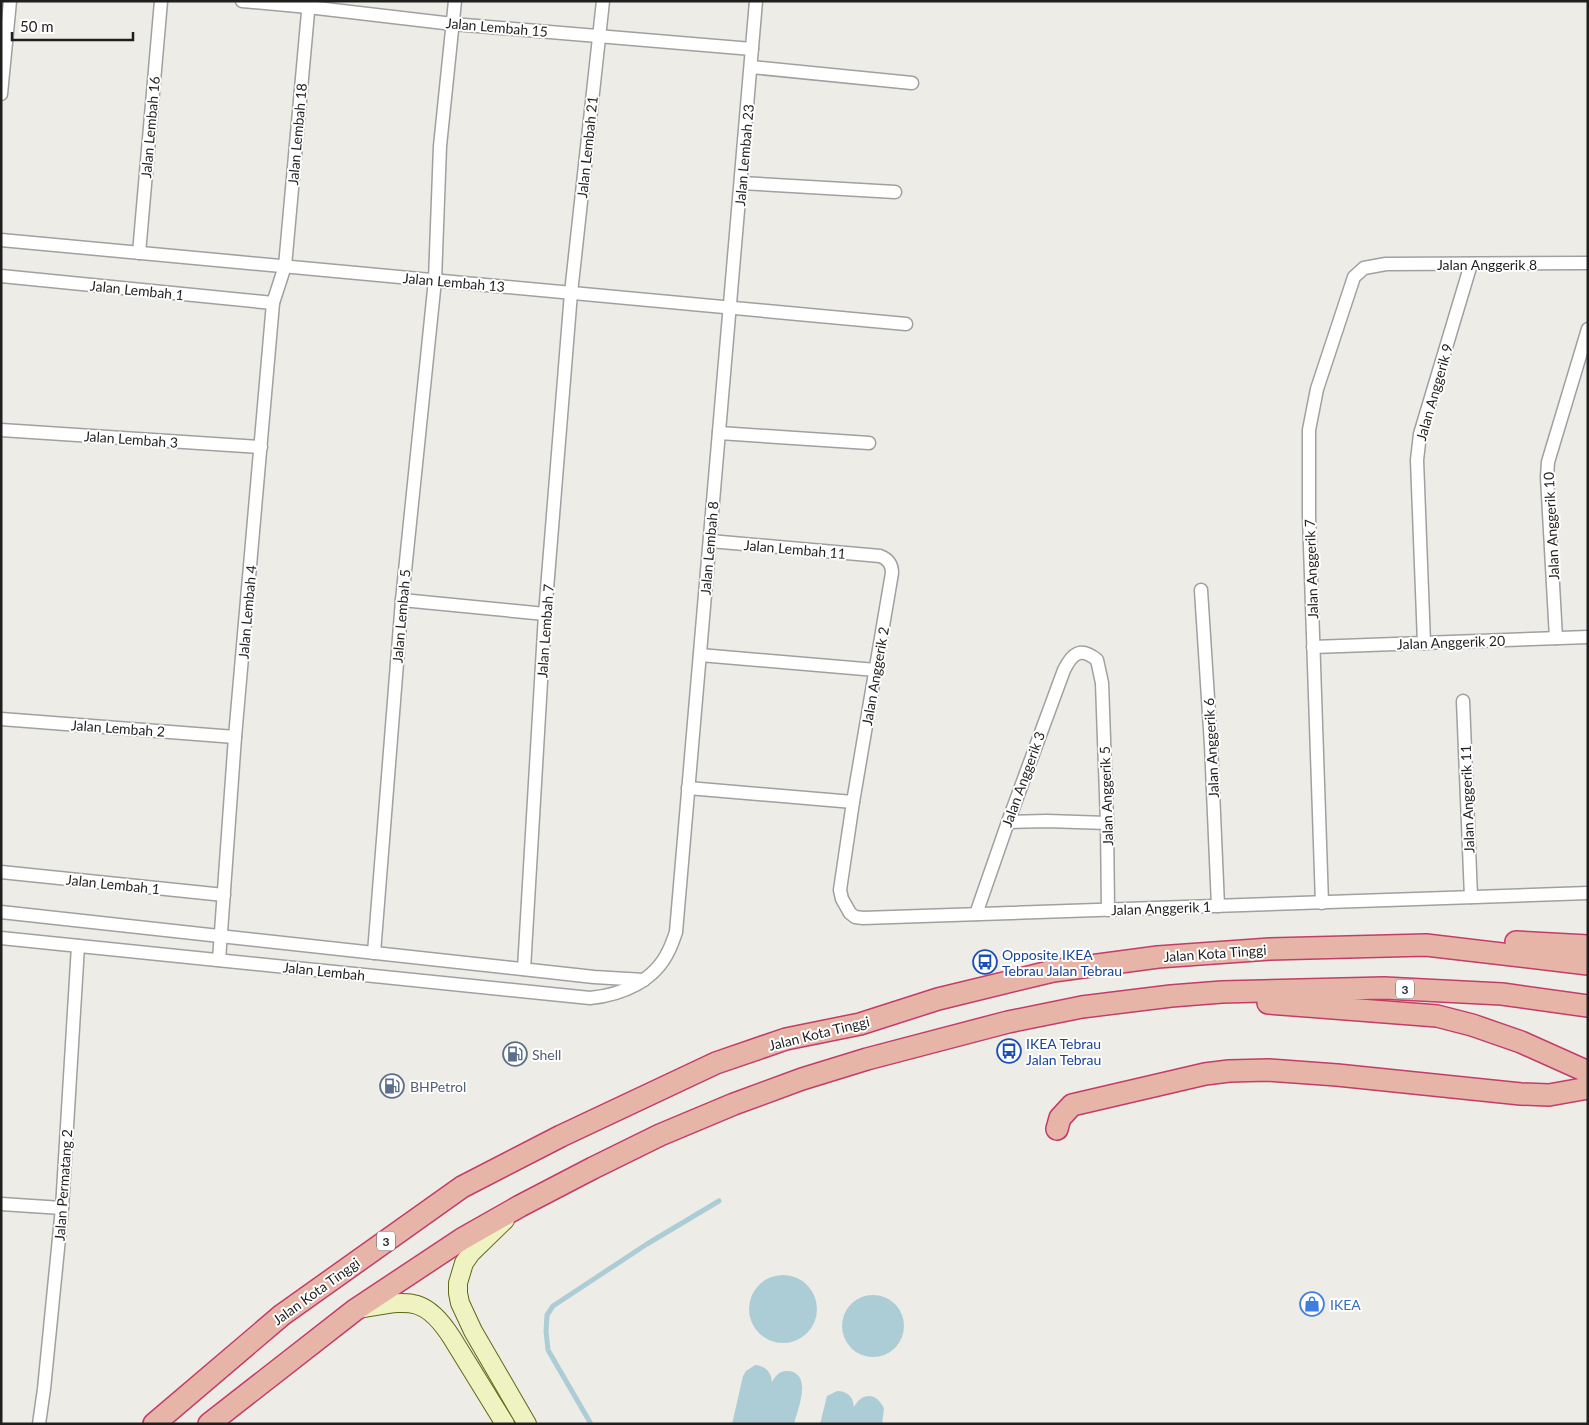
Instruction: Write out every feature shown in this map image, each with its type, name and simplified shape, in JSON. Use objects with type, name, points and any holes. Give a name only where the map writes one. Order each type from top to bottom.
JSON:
[{"type":"highway","points":[[1426,945],[1504,941],[1588,946]]},
{"type":"highway","name":"Jalan Kota Tinggi","points":[[154,1424],[282,1315],[462,1187],[561,1136],[716,1063],[786,1038],[860,1024],[938,999],[1052,972],[1158,957],[1270,949],[1426,945],[1588,964]]},
{"type":"highway","name":"3","points":[[209,1424],[355,1310],[462,1239],[520,1206],[594,1168],[679,1128],[768,1092],[849,1065],[1008,1022],[1082,1007],[1171,996],[1222,992],[1384,988],[1502,994],[1588,1006]]},
{"type":"highway","points":[[1222,992],[1272,1003],[1437,1016],[1472,1025],[1521,1042],[1588,1072]]},
{"type":"highway","points":[[1057,1129],[1060,1118],[1072,1105],[1205,1074],[1229,1071],[1268,1070],[1337,1074],[1520,1094],[1549,1095],[1588,1088]]},
{"type":"main road","points":[[520,1206],[471,1253],[464,1263],[460,1274],[458,1293],[460,1303],[473,1331],[527,1424]]},
{"type":"main road","points":[[355,1310],[406,1302],[423,1306],[431,1311],[446,1328],[505,1424]]},
{"type":"street","points":[[1,94],[10,1]]},
{"type":"street","name":"Jalan Lembah 16","points":[[139,253],[161,1]]},
{"type":"street","name":"Jalan Lembah 15","points":[[242,1],[308,4],[453,24],[752,49]]},
{"type":"street","points":[[435,280],[440,146],[455,1]]},
{"type":"street","name":"Jalan Lembah 21","points":[[571,293],[603,1]]},
{"type":"street","name":"Jalan Lembah 23","points":[[730,308],[756,1]]},
{"type":"street","name":"Jalan Lembah 18","points":[[286,266],[308,4]]},
{"type":"street","points":[[751,67],[912,83]]},
{"type":"street","points":[[741,183],[895,192]]},
{"type":"street","name":"Jalan Lembah 13","points":[[1,240],[906,324]]},
{"type":"street","name":"Jalan Anggerik 8","points":[[1386,264],[1588,263]]},
{"type":"street","name":"Jalan Anggerik 7","points":[[1322,903],[1309,516],[1309,430],[1317,389],[1354,277],[1364,268],[1386,264]]},
{"type":"street","name":"Jalan Anggerik 9","points":[[1424,643],[1417,460],[1420,434],[1471,264]]},
{"type":"street","name":"Jalan Lembah 4","points":[[219,960],[235,737],[273,303],[286,266]]},
{"type":"street","name":"Jalan Lembah 1","points":[[1,276],[273,303]]},
{"type":"street","name":"Jalan Lembah 5","points":[[374,953],[402,600],[435,280]]},
{"type":"street","name":"Jalan Lembah 7","points":[[524,969],[545,614],[571,293]]},
{"type":"street","name":"Jalan Lembah 8","points":[[688,788],[730,308]]},
{"type":"street","name":"Jalan Anggerik 10","points":[[1556,638],[1547,477],[1548,462],[1588,329]]},
{"type":"street","name":"Jalan Lembah 3","points":[[1,430],[261,447]]},
{"type":"street","points":[[719,433],[869,443]]},
{"type":"street","name":"Jalan Lembah 11","points":[[710,541],[880,556]]},
{"type":"street","name":"Jalan Anggerik 2","points":[[853,802],[892,573],[890,562],[880,556]]},
{"type":"street","name":"Jalan Anggerik 6","points":[[1201,590],[1211,745],[1218,906]]},
{"type":"street","points":[[402,600],[545,614]]},
{"type":"street","name":"Jalan Anggerik 20","points":[[1313,647],[1588,637]]},
{"type":"street","name":"Jalan Anggerik 5","points":[[1082,653],[1097,660],[1102,683],[1108,910]]},
{"type":"street","name":"Jalan Anggerik 3","points":[[976,914],[1064,670],[1074,655],[1082,653]]},
{"type":"street","points":[[700,656],[876,670]]},
{"type":"street","name":"Jalan Anggerik 11","points":[[1464,701],[1471,897]]},
{"type":"street","name":"Jalan Lembah 2","points":[[1,720],[235,737]]},
{"type":"street","points":[[688,788],[853,802]]},
{"type":"street","name":"Jalan Lembah","points":[[1,938],[590,998],[601,997],[631,988],[644,980],[662,962],[669,951],[676,932],[688,788]]},
{"type":"street","name":"Jalan Anggerik 1","points":[[853,802],[840,890],[842,899],[850,913],[863,918],[1588,893]]},
{"type":"street","points":[[1008,822],[1048,821],[1107,824]]},
{"type":"street","name":"Jalan Lembah 1","points":[[1,872],[224,895]]},
{"type":"street","name":"Jalan Lembah","points":[[1,912],[594,977],[644,980]]},
{"type":"street","name":"Jalan Permatang 2","points":[[39,1424],[62,1208],[78,946]]},
{"type":"street","points":[[1,1204],[62,1208]]},
{"type":"water","points":[[783,1275],[796,1277],[807,1285],[815,1296],[817,1309],[815,1322],[807,1333],[796,1341],[783,1343],[770,1341],[759,1333],[751,1322],[749,1309],[751,1296],[759,1285],[770,1277]]},
{"type":"water","points":[[873,1295],[885,1297],[895,1304],[902,1314],[904,1326],[902,1338],[895,1348],[885,1355],[873,1357],[861,1355],[851,1348],[844,1338],[842,1326],[844,1314],[851,1304],[861,1297]]},
{"type":"water","points":[[755,1365],[767,1370],[772,1382],[783,1371],[796,1373],[800,1378],[802,1393],[794,1424],[732,1424],[743,1376],[746,1371]]},
{"type":"water","points":[[837,1391],[849,1395],[854,1407],[865,1396],[874,1397],[884,1409],[882,1424],[820,1424],[827,1396]]},
{"type":"waterway","points":[[591,1424],[548,1350],[547,1315],[553,1306],[647,1244],[719,1201]]},
{"type":"place","name":"Opposite IKEA Tebrau Jalan Tebrau","points":[[985,962]]},
{"type":"place","name":"IKEA Tebrau Jalan Tebrau","points":[[1009,1051]]},
{"type":"place","name":"Shell","points":[[515,1054]]},
{"type":"place","name":"BHPetrol","points":[[392,1086]]},
{"type":"place","name":"IKEA","points":[[1312,1304]]}]
